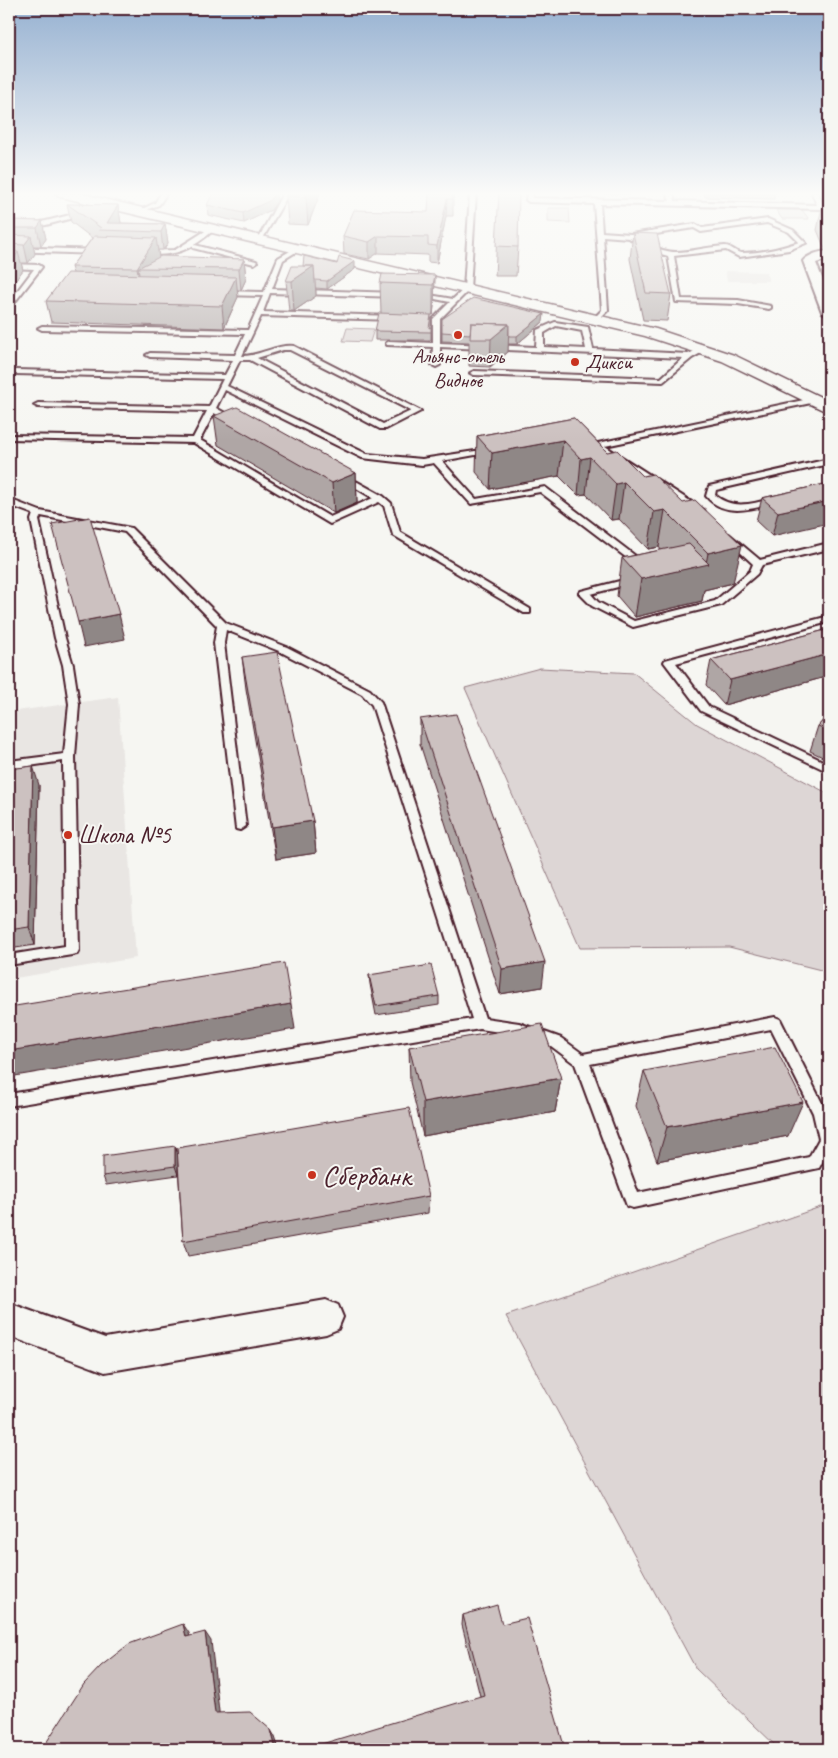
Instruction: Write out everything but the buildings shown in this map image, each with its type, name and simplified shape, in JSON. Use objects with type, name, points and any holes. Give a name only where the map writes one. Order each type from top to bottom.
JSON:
[{"type":"main road","points":[[406,275],[597,319],[704,348],[829,408]]},
{"type":"street","points":[[815,275],[829,312]]},
{"type":"street","points":[[9,1320],[106,1355],[326,1316]]},
{"type":"lane","points":[[9,306],[33,275]]},
{"type":"lane","points":[[196,441],[259,314],[274,275]]},
{"type":"lane","points":[[436,365],[436,319],[467,289],[468,275]]},
{"type":"lane","points":[[597,319],[605,310],[602,275]]},
{"type":"lane","points":[[674,275],[678,301],[738,302],[769,307]]},
{"type":"lane","points":[[217,293],[404,295]]},
{"type":"lane","points":[[414,295],[454,301]]},
{"type":"lane","points":[[259,314],[407,318]]},
{"type":"lane","points":[[427,319],[436,319]]},
{"type":"lane","points":[[540,349],[540,332],[555,324],[585,329],[590,351]]},
{"type":"lane","points":[[42,328],[250,332]]},
{"type":"lane","points":[[390,343],[689,356]]},
{"type":"lane","points":[[150,355],[251,358],[282,348],[291,348],[417,411],[383,427],[251,358]]},
{"type":"lane","points":[[474,374],[663,380],[689,356],[704,348]]},
{"type":"lane","points":[[16,372],[229,377]]},
{"type":"lane","points":[[224,387],[365,456],[422,462],[500,448]]},
{"type":"lane","points":[[580,445],[598,445],[813,400]]},
{"type":"lane","points":[[38,406],[212,409],[238,422]]},
{"type":"lane","points":[[9,437],[196,441],[330,521],[380,498]]},
{"type":"lane","points":[[598,445],[696,508],[710,520]]},
{"type":"lane","points":[[436,460],[474,502],[542,489],[650,576],[584,593],[595,604],[633,624],[718,603],[754,572],[758,563]]},
{"type":"lane","points":[[785,498],[740,509],[716,503],[710,496],[712,488],[829,462]]},
{"type":"lane","points":[[333,472],[380,498],[388,505],[396,533],[527,611]]},
{"type":"lane","points":[[9,502],[38,513],[128,530],[222,625],[283,649],[366,692],[377,704],[480,1022]]},
{"type":"lane","points":[[9,960],[72,950],[69,757],[74,704],[68,665],[60,638],[35,520],[38,513]]},
{"type":"lane","points":[[724,532],[758,563]]},
{"type":"lane","points":[[758,563],[829,546]]},
{"type":"lane","points":[[829,618],[669,662],[705,708],[829,768]]},
{"type":"lane","points":[[222,625],[219,644],[240,826]]},
{"type":"lane","points":[[9,765],[69,757]]},
{"type":"lane","points":[[9,1100],[480,1022],[519,1029],[556,1042],[581,1060],[633,1201],[814,1163],[827,1140],[820,1113],[775,1023],[581,1060]]},
{"type":"shaded area","points":[[726,275],[767,275],[769,281],[727,281]]},
{"type":"shaded area","points":[[347,328],[374,329],[370,342],[343,341]]},
{"type":"shaded area","points":[[540,668],[634,673],[697,724],[829,794],[829,972],[729,947],[580,948],[465,688]]},
{"type":"shaded area","name":"Школа №5","points":[[118,697],[136,958],[9,979],[9,712]]},
{"type":"shaded area","points":[[829,1204],[829,1749],[779,1749],[696,1669],[506,1316]]},
{"type":"place","name":"Альянс-отель Видное","points":[[458,335]]},
{"type":"place","name":"Дикси","points":[[575,362]]},
{"type":"place","name":"Школа №5","points":[[68,835]]},
{"type":"place","name":"Сбербанк","points":[[312,1175]]}]
